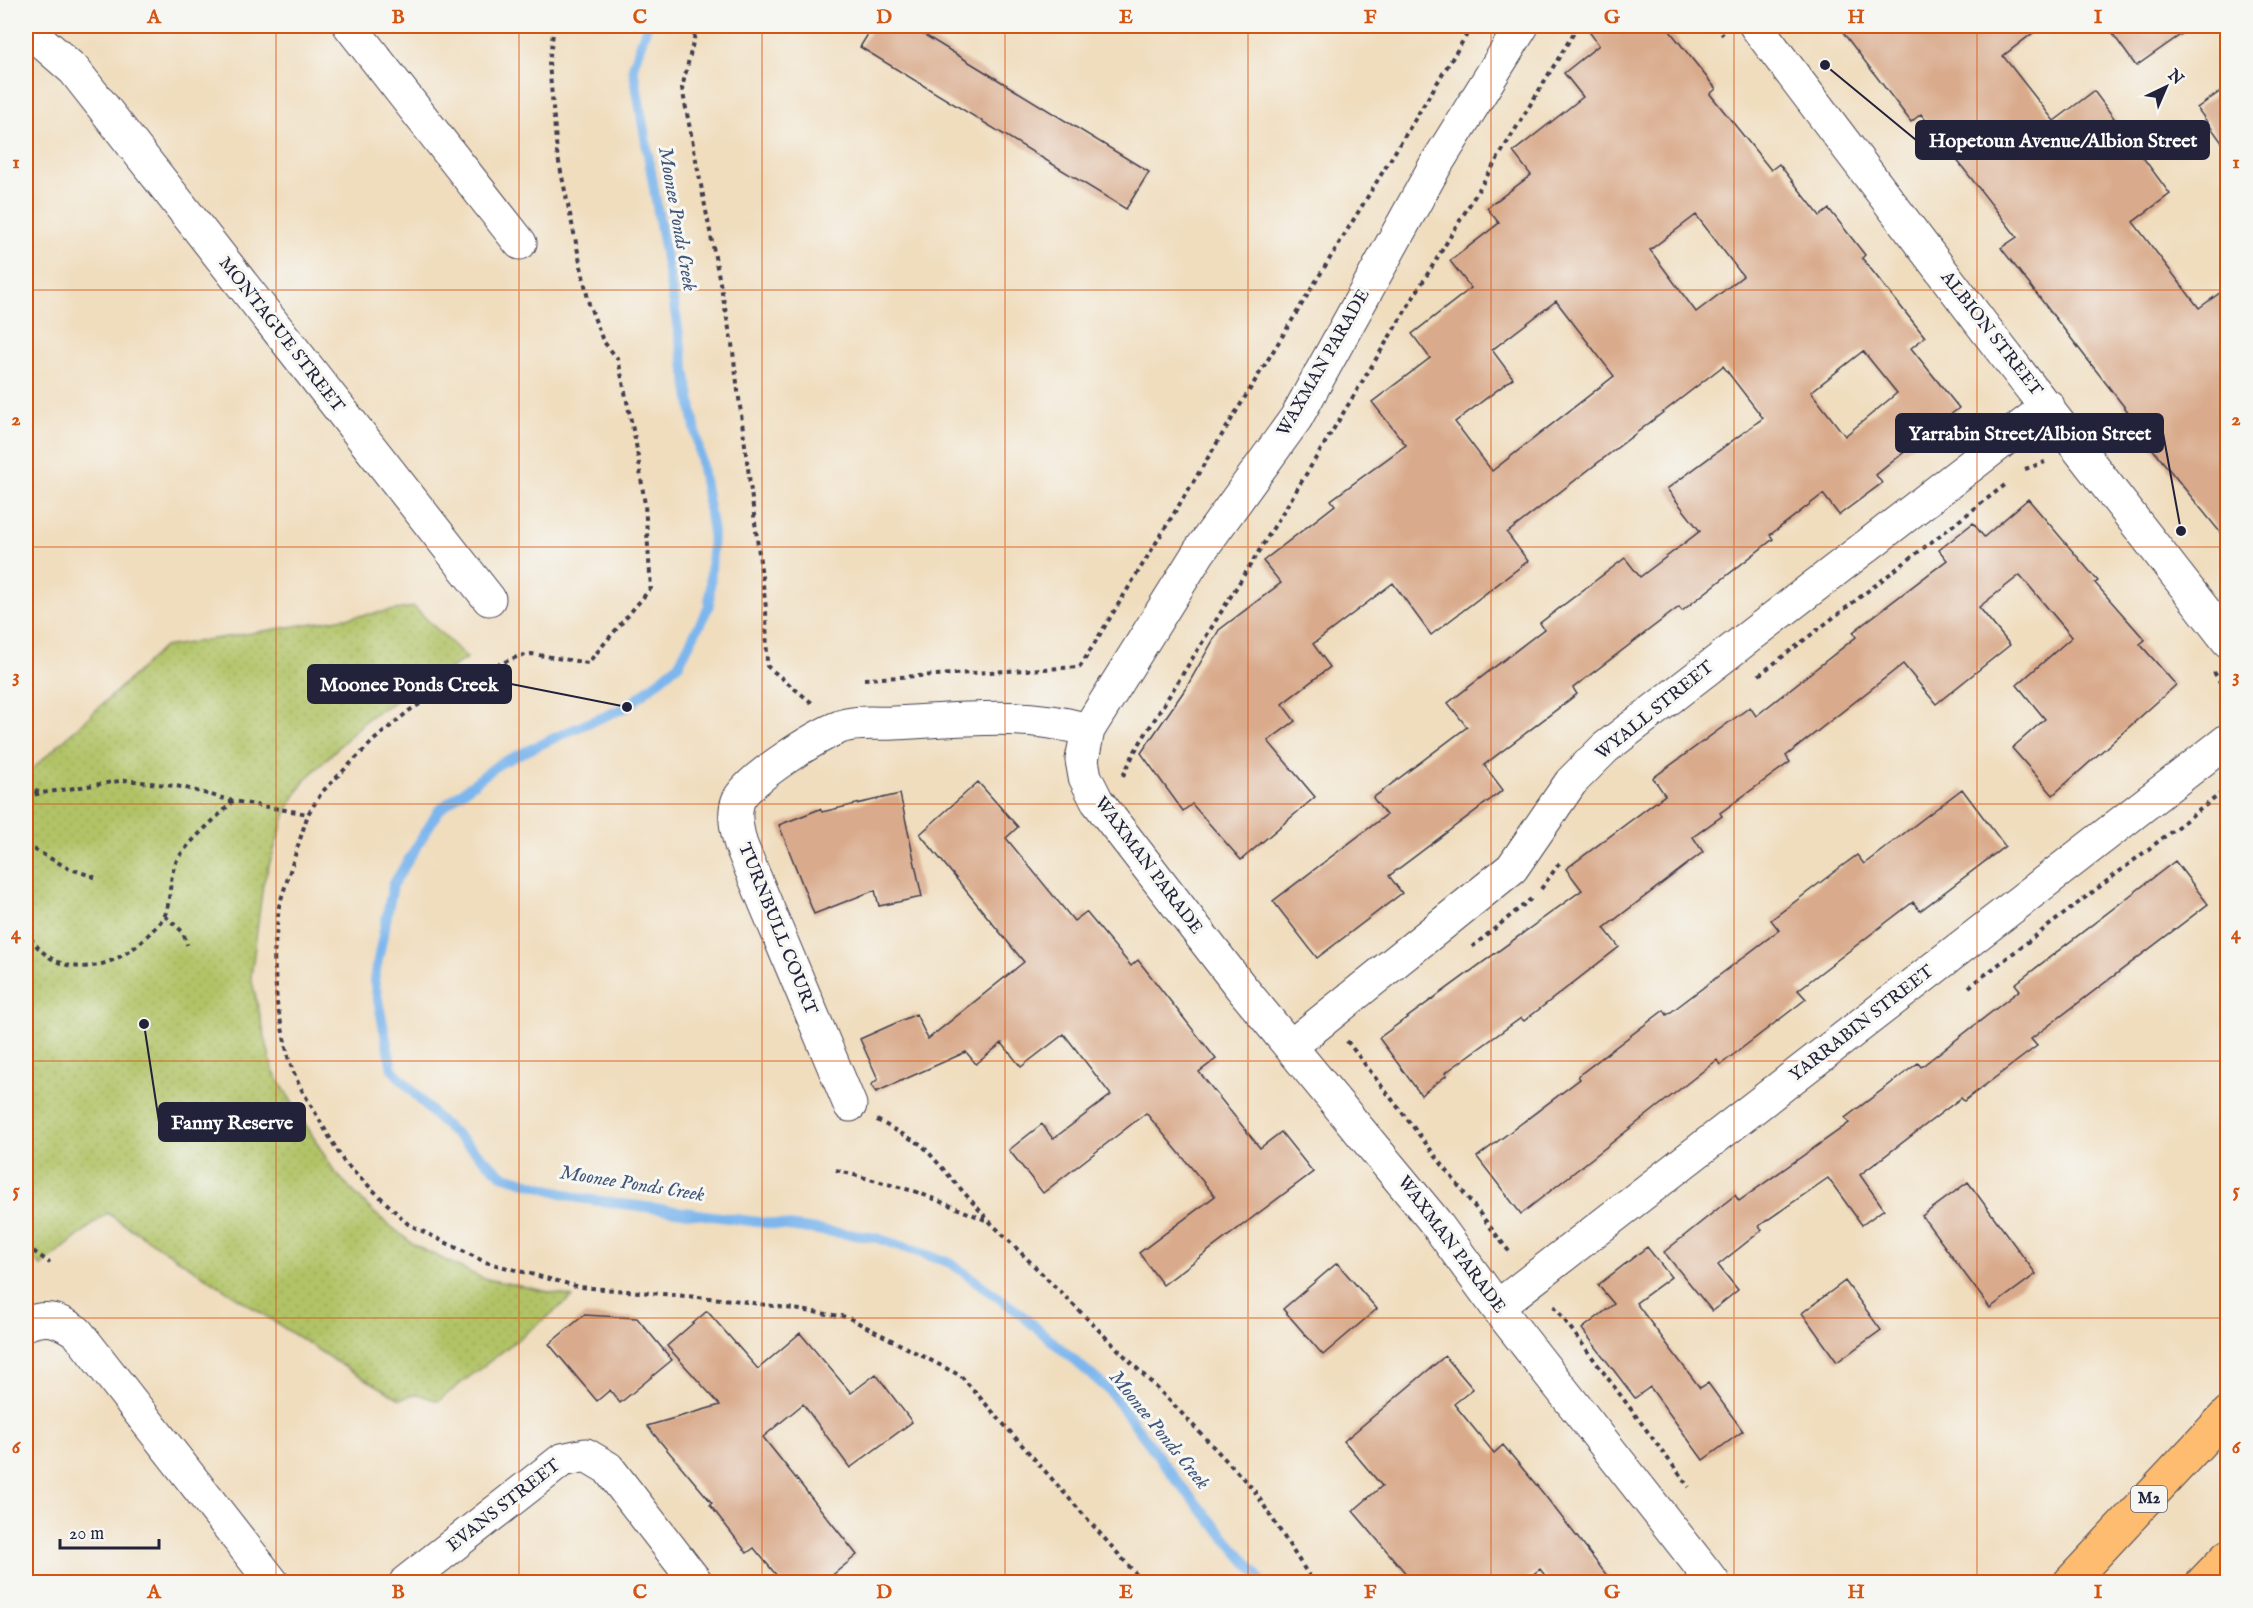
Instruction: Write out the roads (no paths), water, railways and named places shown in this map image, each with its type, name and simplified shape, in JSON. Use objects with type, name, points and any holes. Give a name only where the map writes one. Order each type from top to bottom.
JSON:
[{"type":"highway","name":"M2","points":[[2070,1582],[2228,1413]]},
{"type":"highway","points":[[2203,1582],[2228,1556]]},
{"type":"street","points":[[26,28],[32,26]]},
{"type":"street","name":"MONTAGUE STREET","points":[[52,26],[74,70]]},
{"type":"street","points":[[350,26],[520,243]]},
{"type":"street","name":"WAXMAN PARADE","points":[[1522,26],[1441,157],[1296,418],[1199,552],[1088,730],[1082,760],[1085,777],[1097,801],[1240,986],[1436,1222],[1497,1307],[1713,1582]]},
{"type":"street","name":"MONTAGUE STREET","points":[[26,28],[74,70],[489,599]]},
{"type":"street","name":"ALBION STREET","points":[[1743,35],[2048,406],[2218,652]]},
{"type":"street","name":"WYALL STREET","points":[[1291,1046],[1337,1029],[1512,868],[1571,782],[1605,748],[2048,406]]},
{"type":"street","name":"TURNBULL COURT","points":[[850,1105],[741,845],[735,815],[738,800],[746,787],[764,772],[841,726],[1019,718],[1061,722],[1088,730]]},
{"type":"street","name":"YARRABIN STREET","points":[[1497,1307],[2228,740]]},
{"type":"street","points":[[26,1324],[36,1319],[57,1319],[77,1332],[272,1582]]},
{"type":"street","name":"EVANS STREET","points":[[406,1582],[562,1460],[586,1455],[608,1468],[696,1582]]},
{"type":"waterway","name":"Moonee Ponds Creek","points":[[647,26],[633,67],[713,532],[709,606],[679,664],[627,707],[499,764],[439,810],[393,885],[374,980],[392,1069],[437,1118],[502,1175],[578,1198],[877,1238],[951,1263],[1018,1312],[1109,1390],[1177,1481],[1261,1582]]},
{"type":"place","name":"Hopetoun Avenue/Albion Street","points":[[1825,65]]},
{"type":"place","name":"Yarrabin Street/Albion Street","points":[[2181,531]]},
{"type":"place","name":"Moonee Ponds Creek","points":[[627,707]]},
{"type":"place","name":"Fanny Reserve","points":[[144,1024]]}]
